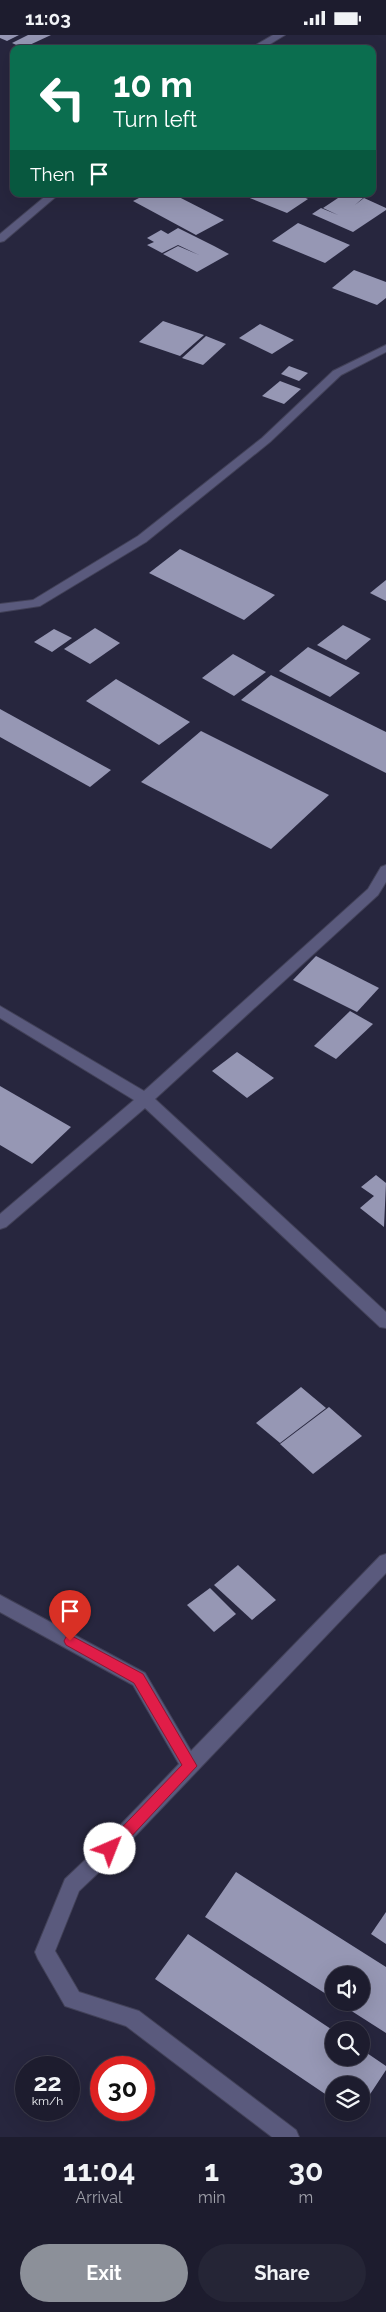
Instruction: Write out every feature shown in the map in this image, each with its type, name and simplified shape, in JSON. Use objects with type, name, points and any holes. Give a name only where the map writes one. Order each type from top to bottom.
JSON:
[{"type":"street","points":[[261,45],[280,35]]},
{"type":"street","points":[[0,239],[50,197]]},
{"type":"street","points":[[0,609],[36,603],[142,539],[266,440],[337,373],[386,348]]},
{"type":"street","points":[[0,1223],[145,1099],[373,892],[386,871]]},
{"type":"street","points":[[0,1011],[145,1099],[386,1322]]},
{"type":"street","points":[[289,2137],[132,2018],[72,1999],[45,1952],[72,1885],[110,1849],[386,1561]]},
{"type":"street","points":[[0,1603],[139,1679],[190,1766]]},
{"type":"building","points":[[0,35],[19,35],[7,41],[0,38]]},
{"type":"building","points":[[28,35],[51,35],[29,45],[12,43]]},
{"type":"building","points":[[141,197],[179,197],[224,220],[196,235],[133,201]]},
{"type":"building","points":[[247,197],[303,197],[308,199],[287,213]]},
{"type":"building","points":[[340,197],[360,197],[363,198],[355,205],[364,198],[386,208],[386,210],[353,232],[312,214],[321,208],[338,215],[323,208]]},
{"type":"building","points":[[298,223],[350,245],[325,263],[272,241]]},
{"type":"building","points":[[178,228],[229,254],[197,272],[163,254],[178,246],[199,255],[178,245],[162,253],[147,245],[154,242],[147,238],[161,230],[168,234]]},
{"type":"building","points":[[354,270],[386,282],[386,298],[377,305],[332,288]]},
{"type":"building","points":[[163,321],[204,335],[180,356],[139,342]]},
{"type":"building","points":[[260,324],[294,340],[272,354],[239,338]]},
{"type":"building","points":[[206,336],[226,344],[203,365],[182,358]]},
{"type":"building","points":[[289,366],[308,373],[299,381],[281,374]]},
{"type":"building","points":[[280,381],[301,389],[284,404],[262,396]]},
{"type":"building","points":[[180,549],[275,595],[244,620],[149,573]]},
{"type":"building","points":[[386,580],[386,601],[370,593]]},
{"type":"building","points":[[343,625],[371,639],[346,660],[317,645]]},
{"type":"building","points":[[95,628],[120,643],[90,664],[64,649]]},
{"type":"building","points":[[54,629],[72,638],[52,652],[34,642]]},
{"type":"building","points":[[308,647],[360,673],[330,697],[279,671]]},
{"type":"building","points":[[233,654],[266,672],[234,696],[202,678]]},
{"type":"building","points":[[271,675],[386,732],[386,773],[241,700]]},
{"type":"building","points":[[116,679],[190,722],[159,745],[86,701]]},
{"type":"building","points":[[0,709],[111,770],[90,787],[0,737]]},
{"type":"building","points":[[201,731],[329,795],[271,849],[141,782]]},
{"type":"building","points":[[316,956],[379,988],[357,1012],[293,980]]},
{"type":"building","points":[[350,1011],[373,1024],[336,1059],[314,1046]]},
{"type":"building","points":[[237,1052],[274,1078],[247,1098],[212,1071]]},
{"type":"building","points":[[0,1086],[71,1127],[32,1164],[0,1145]]},
{"type":"building","points":[[376,1175],[386,1183],[384,1227],[360,1208],[374,1196],[361,1187]]},
{"type":"building","points":[[301,1387],[326,1408],[280,1443],[256,1423]]},
{"type":"building","points":[[329,1407],[362,1436],[313,1474],[280,1444]]},
{"type":"building","points":[[238,1565],[276,1600],[252,1620],[214,1585]]},
{"type":"building","points":[[210,1588],[236,1614],[214,1632],[187,1605]]},
{"type":"building","points":[[236,1872],[386,1967],[386,2033],[370,2021],[352,2011],[370,2011],[370,1966],[325,1966],[325,1993],[205,1917]]},
{"type":"building","points":[[386,1912],[386,1944],[371,1934]]},
{"type":"building","points":[[188,1934],[325,2025],[325,2066],[370,2066],[370,2055],[386,2066],[386,2070],[370,2094],[370,2076],[325,2076],[325,2094],[155,1979]]},
{"type":"route","points":[[70,1641],[139,1679],[190,1766],[110,1849]]}]
